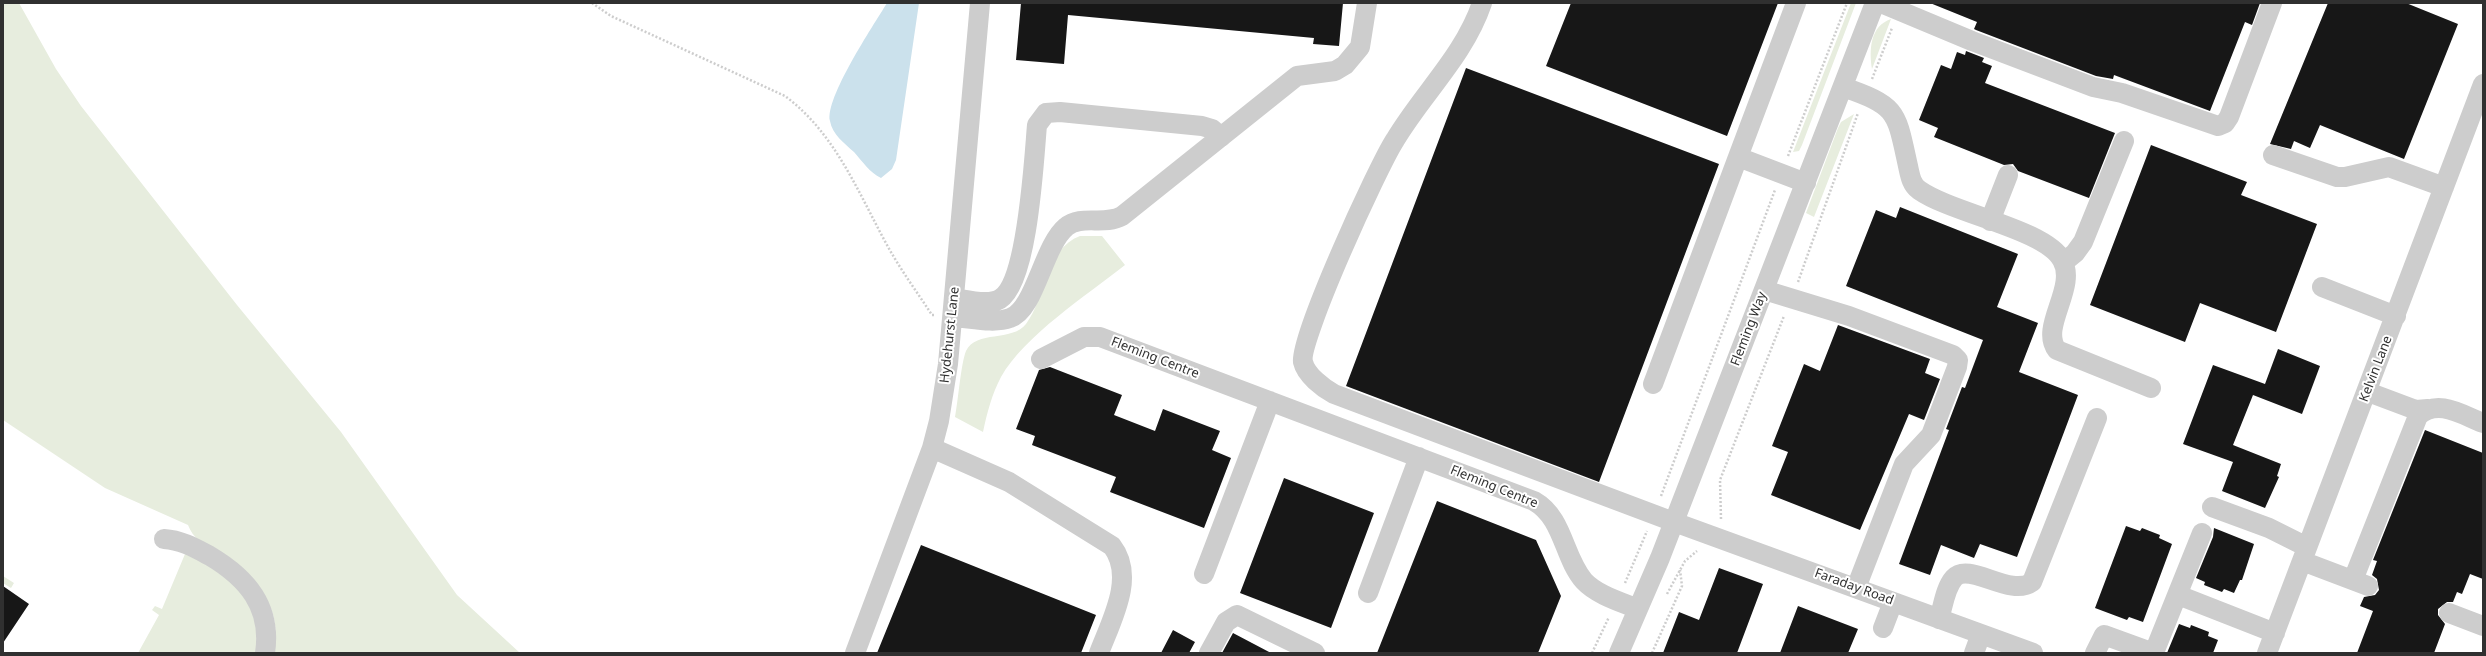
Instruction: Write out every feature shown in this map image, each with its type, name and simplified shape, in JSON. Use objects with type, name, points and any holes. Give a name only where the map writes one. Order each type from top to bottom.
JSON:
[{"type":"street","name":"Hydehurst Lane","points":[[855,653],[932,448],[942,405],[954,308],[980,3]]},
{"type":"street","points":[[954,308],[996,320],[1012,318],[1023,307],[1053,243],[1068,225],[1079,221],[1108,222],[1122,216],[1297,76],[1334,71],[1345,65],[1360,47],[1366,3]]},
{"type":"street","name":"Faraday Road","points":[[1482,3],[1471,29],[1457,54],[1400,131],[1379,169],[1304,347],[1303,361],[1308,372],[1334,394],[1674,522],[2033,653]]},
{"type":"street","points":[[1653,384],[1796,3]]},
{"type":"street","name":"Fleming Way","points":[[1619,653],[1674,522],[1875,3]]},
{"type":"street","points":[[1881,3],[1972,41],[2093,87],[2122,93],[2218,126],[2225,123],[2229,117],[2272,3]]},
{"type":"street","name":"Kelvin Lane","points":[[2267,653],[2304,554],[2368,392],[2483,84]]},
{"type":"street","points":[[1843,87],[1865,95],[1882,104],[1898,120],[1910,177],[1915,186],[1944,203],[2045,242],[2056,250],[2064,262],[2066,277],[2053,330],[2055,348],[2062,354],[2151,388]]},
{"type":"street","points":[[954,308],[991,302],[1000,299],[1006,292],[1023,250],[1037,125],[1046,113],[1060,112],[1202,126],[1212,129],[1220,137]]},
{"type":"street","points":[[2064,262],[2075,253],[2083,242],[2124,141]]},
{"type":"street","points":[[2273,155],[2337,177],[2345,177],[2389,166],[2444,187]]},
{"type":"street","points":[[1738,157],[1806,183]]},
{"type":"street","points":[[1990,221],[2008,175]]},
{"type":"street","points":[[2322,287],[2396,316]]},
{"type":"street","points":[[1764,290],[1850,316],[1953,355],[1958,360],[1957,367],[1931,435],[1904,464],[1856,588]]},
{"type":"street","name":"Fleming Centre","points":[[1041,359],[1076,340],[1094,336],[1530,499],[1542,507],[1552,518],[1584,582],[1598,591],[1638,609]]},
{"type":"street","points":[[2368,392],[2416,410],[2440,406],[2483,423]]},
{"type":"street","points":[[1204,574],[1270,401]]},
{"type":"street","points":[[2212,507],[2273,530],[2290,540],[2304,554],[2360,583],[2414,422],[2418,416],[2428,409]]},
{"type":"street","points":[[1939,619],[1952,580],[1959,574],[1972,574],[2016,587],[2028,585],[2032,582],[2097,418]]},
{"type":"street","points":[[932,448],[1009,482],[1112,546],[1121,562],[1122,581],[1099,653]]},
{"type":"street","points":[[1368,593],[1419,457]]},
{"type":"street","points":[[2095,653],[2104,635],[2148,651],[2155,650],[2202,533]]},
{"type":"street","points":[[164,539],[178,541],[196,548],[229,568],[241,578],[254,596],[263,614],[266,635],[265,653]]},
{"type":"street","points":[[2178,595],[2275,633]]},
{"type":"street","points":[[1883,628],[1893,602]]},
{"type":"street","points":[[2449,613],[2482,624]]},
{"type":"street","points":[[1209,653],[1226,622],[1237,616],[1315,653]]},
{"type":"street","points":[[1974,653],[1982,634]]},
{"type":"path","points":[[592,3],[611,16],[785,96],[801,108],[836,149],[888,247],[932,315],[954,308]]},
{"type":"path","points":[[1637,553],[1654,514],[1847,3]]},
{"type":"path","points":[[1720,480],[1791,299],[1865,95],[1899,10]]},
{"type":"path","points":[[1652,653],[1682,586],[1680,570]]},
{"type":"path","points":[[1592,653],[1618,600]]},
{"type":"green space","points":[[3,3],[19,3],[56,69],[81,106],[237,305],[341,432],[457,595],[520,653],[274,653],[276,634],[274,618],[269,604],[261,592],[240,571],[198,540],[188,525],[105,488],[3,420]]},
{"type":"green space","points":[[1851,3],[1856,3],[1802,145],[1799,151],[1793,152]]},
{"type":"green space","points":[[1891,19],[1872,69],[1872,40],[1879,27],[1884,22]]},
{"type":"green space","points":[[1854,114],[1814,217],[1806,213],[1838,128],[1841,122]]},
{"type":"green space","points":[[1080,236],[1102,236],[1125,265],[1040,331],[1011,362],[1001,377],[995,390],[983,432],[955,417],[966,351],[978,340],[1012,333],[1026,324],[1033,313],[1053,263],[1068,242]]},
{"type":"green space","points":[[185,554],[211,563],[247,598],[257,626],[256,653],[138,653],[159,615],[152,610],[155,606],[162,609]]},
{"type":"green space","points":[[3,576],[14,583],[11,588],[3,583]]},
{"type":"water","points":[[887,3],[919,3],[896,160],[892,169],[881,178],[870,170],[833,130],[830,121],[830,110],[851,62]]},
{"type":"building","points":[[1021,3],[1343,3],[1339,46],[1313,44],[1314,38],[1068,15],[1064,64],[1016,60]]},
{"type":"building","points":[[1571,3],[1778,3],[1727,136],[1546,66]]},
{"type":"building","points":[[1930,3],[2260,3],[2252,25],[2245,22],[2210,111],[2114,75],[2113,79],[2096,76],[1976,30],[1974,29],[1977,22]]},
{"type":"building","points":[[2328,3],[2406,3],[2458,24],[2404,159],[2320,125],[2310,148],[2294,141],[2291,149],[2270,144]]},
{"type":"building","points":[[1966,51],[1984,58],[1982,62],[1992,66],[1985,83],[2115,133],[2089,198],[2018,171],[2013,164],[2004,165],[1934,137],[1938,128],[1919,120],[1941,65],[1951,69],[1957,52],[1965,55]]},
{"type":"building","points":[[1466,68],[1719,164],[1599,482],[1346,386]]},
{"type":"building","points":[[2151,145],[2247,182],[2241,195],[2317,224],[2276,332],[2200,303],[2185,342],[2090,305]]},
{"type":"building","points":[[1900,207],[2018,254],[1997,307],[2038,323],[2019,372],[2078,395],[2017,557],[1980,544],[1974,558],[1941,545],[1930,575],[1899,564],[1949,430],[1946,429],[1962,387],[1965,388],[1983,340],[1846,286],[1876,210],[1896,218]]},
{"type":"building","points":[[1838,325],[1930,359],[1925,373],[1940,379],[1924,420],[1909,414],[1860,530],[1771,495],[1788,452],[1772,446],[1804,364],[1820,371]]},
{"type":"building","points":[[2278,349],[2320,366],[2302,414],[2253,395],[2233,445],[2281,464],[2277,476],[2279,477],[2265,508],[2222,491],[2233,462],[2183,444],[2213,365],[2265,384]]},
{"type":"building","points":[[1050,367],[1122,395],[1114,415],[1155,431],[1163,409],[1220,431],[1212,450],[1231,458],[1204,528],[1110,492],[1116,477],[1032,445],[1035,436],[1016,429],[1039,370]]},
{"type":"building","points":[[2425,430],[2483,453],[2483,579],[2470,574],[2462,594],[2457,592],[2453,602],[2447,602],[2438,609],[2438,615],[2445,624],[2434,653],[2357,653],[2373,611],[2360,606],[2364,597],[2375,595],[2379,590],[2377,579],[2372,575],[2377,561],[2373,560]]},
{"type":"building","points":[[1284,478],[1374,513],[1331,628],[1240,593]]},
{"type":"building","points":[[1437,501],[1536,540],[1561,596],[1538,653],[1377,653]]},
{"type":"building","points":[[2126,526],[2140,531],[2142,528],[2160,535],[2159,538],[2172,544],[2143,622],[2129,617],[2127,620],[2095,608]]},
{"type":"building","points":[[2214,528],[2254,544],[2242,580],[2240,580],[2234,593],[2224,589],[2222,592],[2204,585],[2205,582],[2196,578],[2213,537]]},
{"type":"building","points":[[921,545],[1096,615],[1081,653],[877,653]]},
{"type":"building","points":[[1719,568],[1763,584],[1737,653],[1663,653],[1679,612],[1699,620]]},
{"type":"building","points":[[3,586],[29,604],[3,643]]},
{"type":"building","points":[[1798,606],[1858,629],[1848,653],[1780,653]]},
{"type":"building","points":[[2179,624],[2190,628],[2191,625],[2209,632],[2208,636],[2218,640],[2213,653],[2167,653]]},
{"type":"building","points":[[1173,630],[1195,642],[1189,653],[1161,653]]},
{"type":"building","points":[[1233,633],[1271,653],[1222,653]]}]
